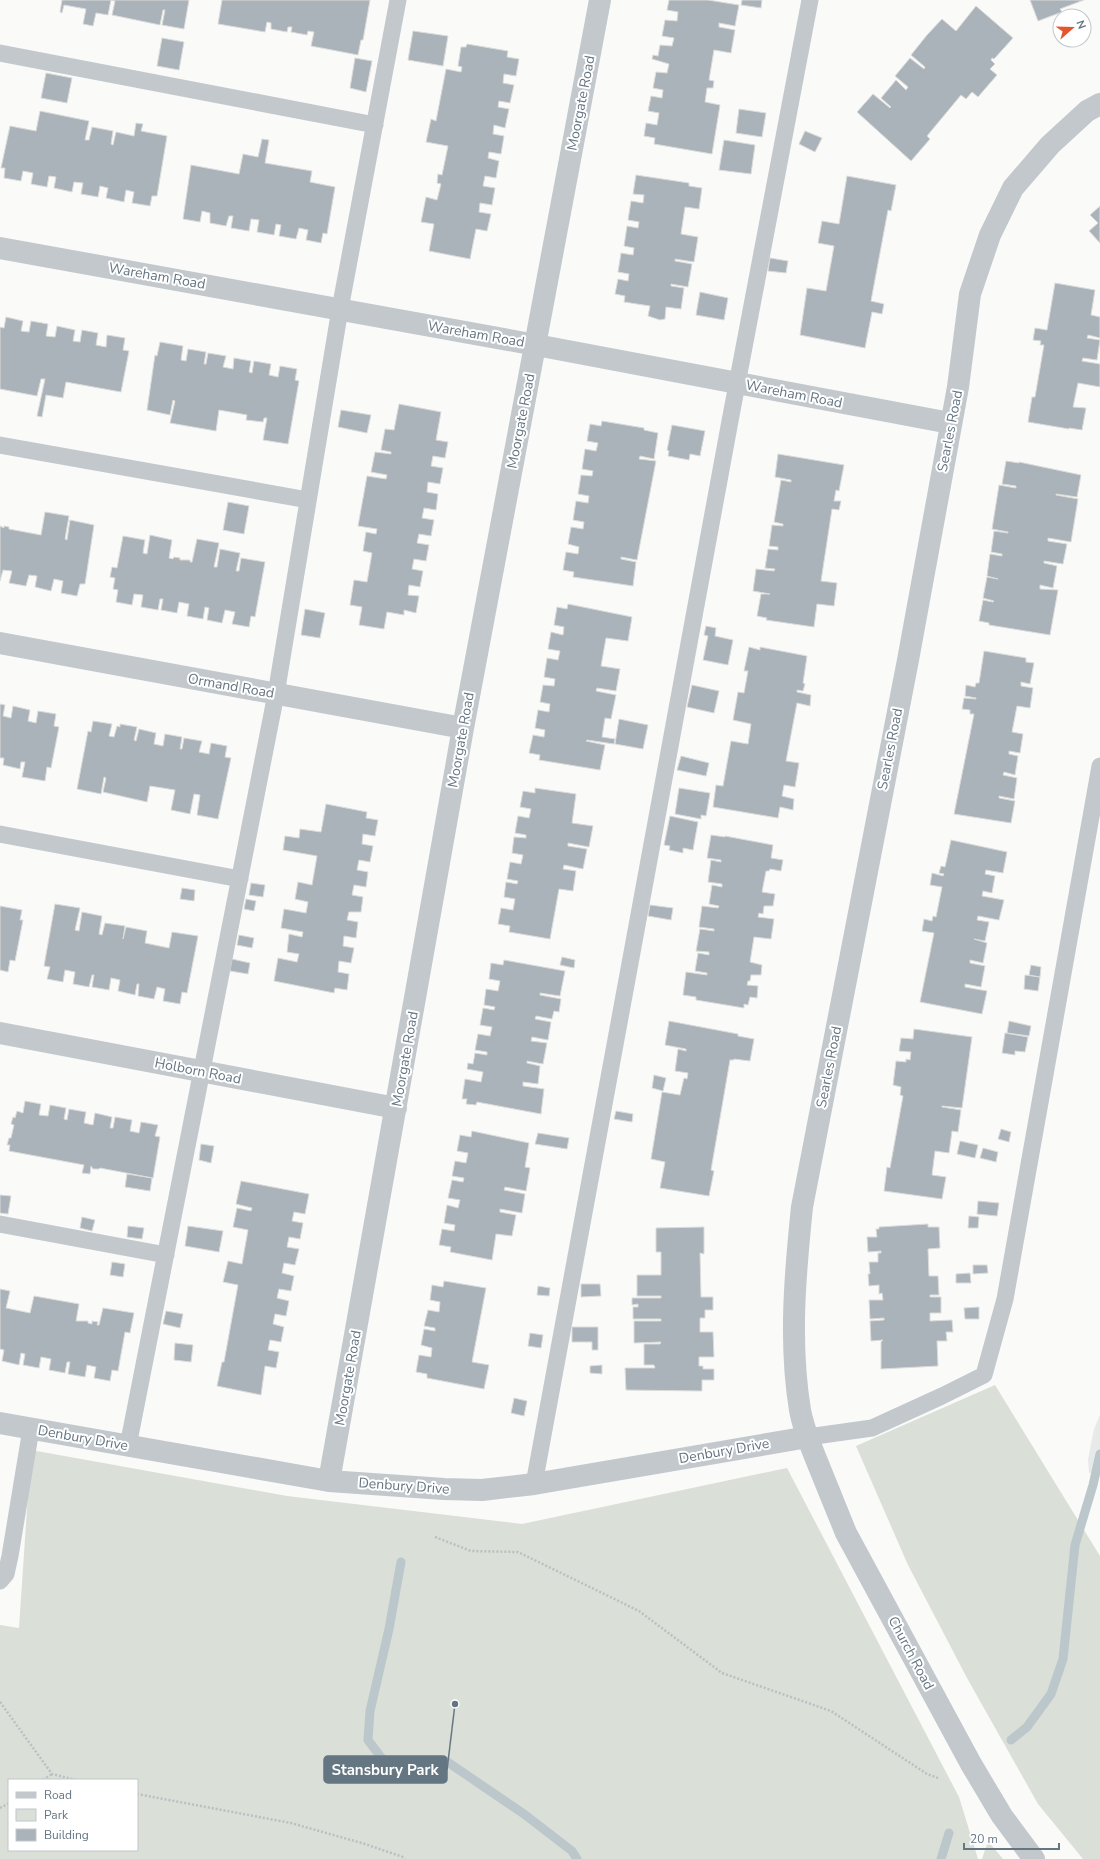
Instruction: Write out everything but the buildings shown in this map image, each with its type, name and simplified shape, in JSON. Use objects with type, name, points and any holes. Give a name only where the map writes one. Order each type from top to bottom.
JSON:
[{"type":"street","name":"Moorgate Road","points":[[329,1481],[463,728],[600,0]]},
{"type":"street","name":"Searles Road","points":[[808,1437],[800,1411],[793,1349],[795,1276],[802,1207],[908,660],[950,423],[958,387],[970,294],[990,234],[1013,188],[1050,146],[1087,111],[1100,104]]},
{"type":"street","name":"Wareham Road","points":[[0,248],[536,345],[950,423]]},
{"type":"street","name":"Ormand Road","points":[[0,643],[463,728]]},
{"type":"street","name":"Holborn Road","points":[[0,1033],[396,1108]]},
{"type":"street","name":"Denbury Drive","points":[[0,1423],[329,1481],[444,1489],[482,1490],[534,1484],[808,1437]]},
{"type":"street","name":"Church Road","points":[[808,1437],[846,1533],[970,1764],[1002,1816],[1034,1859]]},
{"type":"lane","points":[[128,1446],[276,694],[340,309],[398,0]]},
{"type":"lane","points":[[534,1484],[737,383],[810,0]]},
{"type":"lane","points":[[0,53],[375,125]]},
{"type":"lane","points":[[0,445],[308,500]]},
{"type":"lane","points":[[808,1437],[872,1428],[984,1375],[1004,1299],[1100,766]]},
{"type":"lane","points":[[0,834],[240,879]]},
{"type":"lane","points":[[0,1224],[166,1255]]},
{"type":"lane","points":[[0,1581],[6,1574],[10,1556],[31,1429]]},
{"type":"path","points":[[435,1537],[471,1551],[518,1552],[639,1611],[722,1673],[831,1711],[927,1774],[938,1778]]},
{"type":"path","points":[[0,1702],[52,1774],[72,1779]]},
{"type":"path","points":[[44,1779],[52,1774]]},
{"type":"path","points":[[138,1794],[291,1822],[365,1844],[405,1859]]},
{"type":"shaded area","points":[[1100,1415],[1100,1472],[1089,1473],[1088,1459],[1094,1429]]},
{"type":"green space","points":[[995,1385],[1100,1556],[1100,1859],[1083,1859],[1038,1804],[967,1678],[908,1565],[856,1446]]},
{"type":"green space","points":[[31,1450],[287,1496],[522,1524],[787,1468],[959,1797],[978,1859],[0,1859],[0,1625],[19,1628]]},
{"type":"green space","points":[[988,1841],[1003,1859],[982,1859]]},
{"type":"waterway","points":[[1011,1740],[1027,1727],[1051,1694],[1063,1659],[1075,1545],[1093,1485],[1100,1454]]},
{"type":"waterway","points":[[401,1562],[389,1629],[370,1711],[368,1740],[389,1768],[417,1771],[446,1761],[524,1814],[572,1851],[577,1859]]},
{"type":"waterway","points":[[941,1859],[949,1833]]},
{"type":"place","name":"Stansbury Park","points":[[455,1704]]}]
